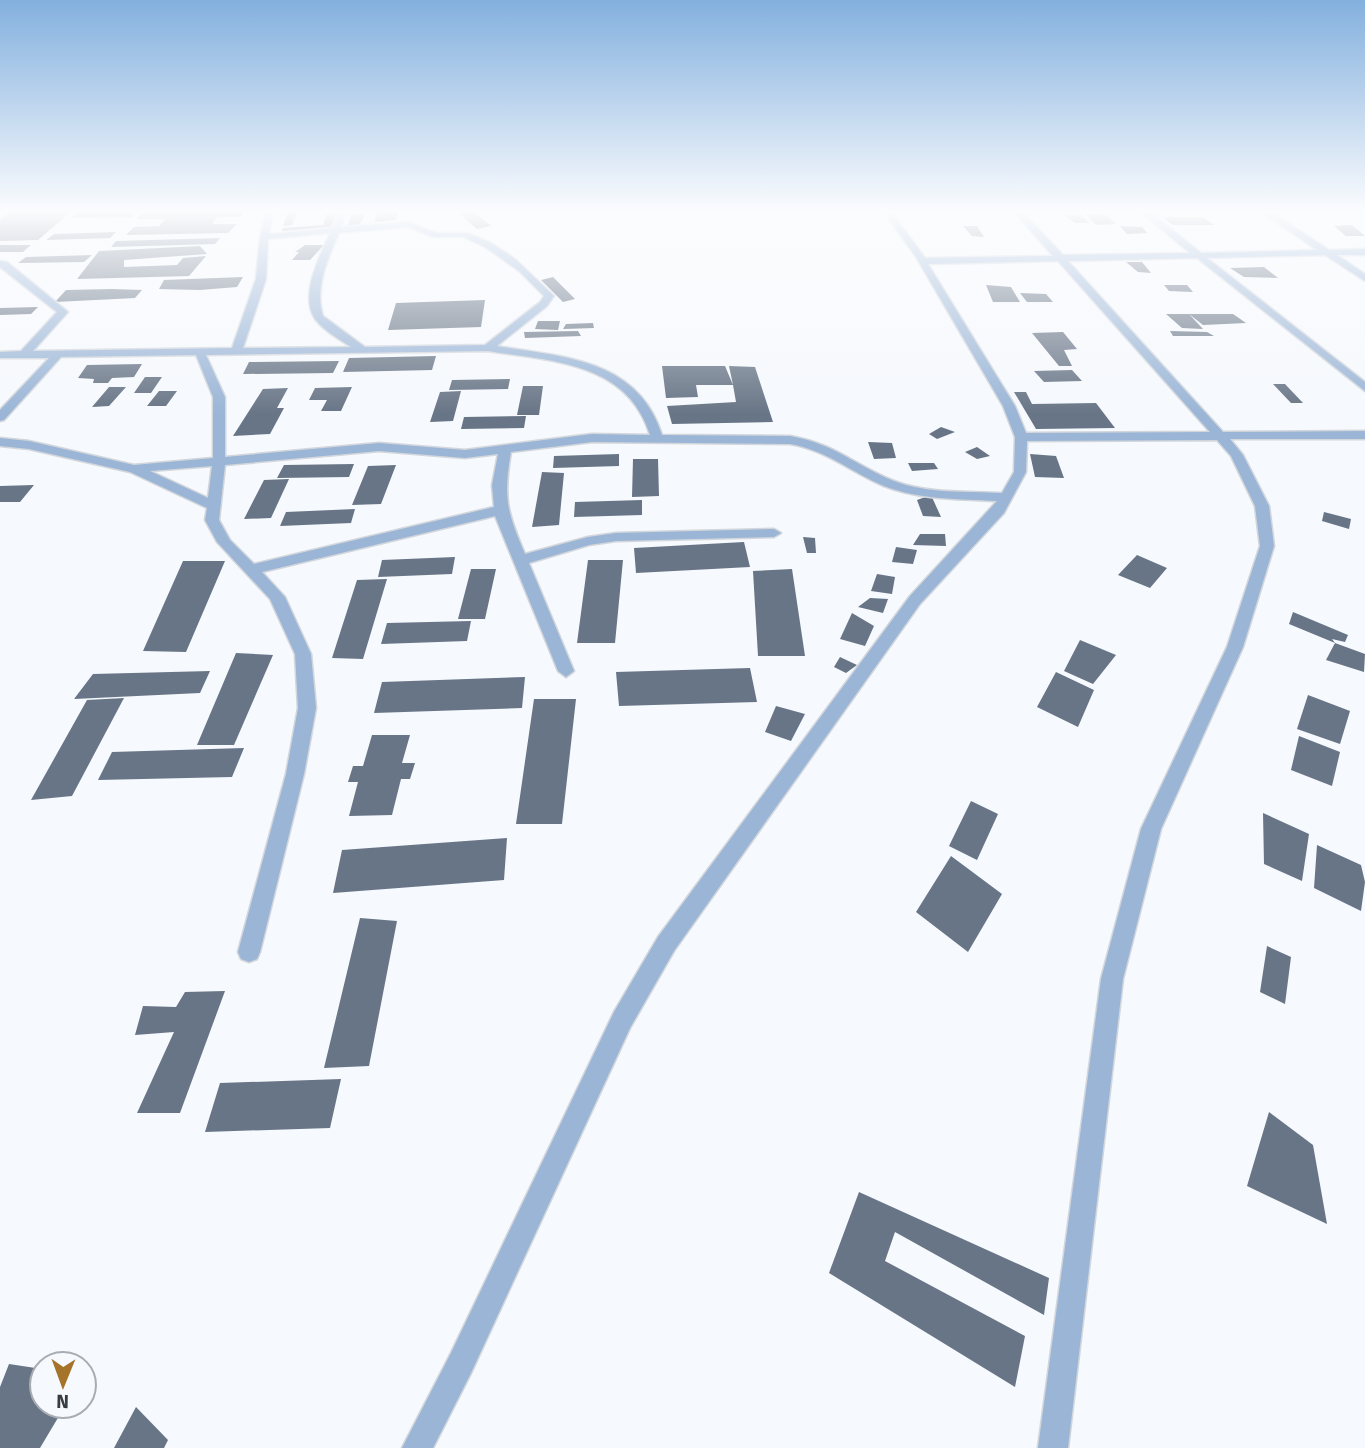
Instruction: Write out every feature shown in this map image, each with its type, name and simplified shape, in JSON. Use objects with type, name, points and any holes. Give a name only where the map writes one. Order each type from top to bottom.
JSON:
[{"type":"street","points":[[22,279],[63,312],[25,354]]},
{"type":"street","points":[[237,350],[261,279]]},
{"type":"street","points":[[318,279],[314,305],[319,317],[362,349]]},
{"type":"street","points":[[488,348],[548,300],[549,296],[532,279]]},
{"type":"street","points":[[417,1448],[461,1363],[622,1020],[666,944],[915,600],[999,510],[1020,472],[1021,437],[1009,406],[933,279]]},
{"type":"street","points":[[1053,1448],[1112,979],[1151,829],[1235,647],[1267,546],[1262,506],[1237,455],[1222,435],[1079,279]]},
{"type":"street","points":[[1226,279],[1365,388]]},
{"type":"street","points":[[0,355],[488,348],[578,362],[602,372],[633,392],[650,416],[657,439]]},
{"type":"street","points":[[199,351],[219,397],[219,462],[212,520],[224,542],[278,597],[303,654],[307,708],[295,774],[249,952]]},
{"type":"street","points":[[0,417],[58,354]]},
{"type":"street","points":[[1021,437],[1365,435]]},
{"type":"street","points":[[134,469],[379,447],[465,454],[505,451],[558,441],[657,439],[812,442],[829,448],[903,488],[1006,497]]},
{"type":"street","points":[[0,442],[29,445],[134,469],[214,506]]},
{"type":"street","points":[[505,451],[499,485],[502,510],[519,561],[566,671]]},
{"type":"street","points":[[251,570],[502,510]]},
{"type":"street","points":[[519,561],[588,541],[616,537],[774,533]]},
{"type":"building","points":[[242,279],[237,287],[200,290],[159,289],[164,280]]},
{"type":"building","points":[[555,279],[575,299],[563,302],[541,280]]},
{"type":"building","points":[[986,285],[1011,287],[1020,302],[993,302]]},
{"type":"building","points":[[1164,285],[1187,285],[1193,292],[1169,291]]},
{"type":"building","points":[[66,290],[142,290],[135,298],[55,302]]},
{"type":"building","points":[[1020,293],[1046,294],[1053,302],[1027,302]]},
{"type":"building","points":[[485,300],[481,327],[388,330],[396,303]]},
{"type":"building","points":[[38,307],[31,314],[0,315],[0,308]]},
{"type":"building","points":[[1166,314],[1189,314],[1203,329],[1182,328]]},
{"type":"building","points":[[1189,314],[1233,314],[1246,323],[1203,325]]},
{"type":"building","points":[[538,321],[560,321],[558,330],[535,329]]},
{"type":"building","points":[[593,323],[594,328],[563,329],[566,324]]},
{"type":"building","points":[[578,331],[581,336],[525,338],[524,332]]},
{"type":"building","points":[[1170,331],[1207,332],[1214,336],[1173,336]]},
{"type":"building","points":[[1063,332],[1077,349],[1064,350],[1072,366],[1059,366],[1032,333]]},
{"type":"building","points":[[436,356],[432,370],[343,372],[349,358]]},
{"type":"building","points":[[339,361],[333,373],[243,374],[249,362]]},
{"type":"building","points":[[142,364],[134,377],[112,378],[108,383],[93,383],[94,379],[78,378],[87,365]]},
{"type":"building","points":[[662,366],[725,366],[733,385],[696,385],[698,397],[666,398]]},
{"type":"building","points":[[729,366],[755,367],[773,422],[672,424],[667,406],[736,402]]},
{"type":"building","points":[[1072,370],[1082,381],[1044,382],[1034,371]]},
{"type":"building","points":[[145,377],[162,377],[151,393],[134,393]]},
{"type":"building","points":[[510,379],[508,389],[449,390],[452,380]]},
{"type":"building","points":[[1273,384],[1285,384],[1303,403],[1291,403]]},
{"type":"building","points":[[523,386],[543,386],[539,415],[517,415]]},
{"type":"building","points":[[109,387],[126,387],[109,406],[92,407]]},
{"type":"building","points":[[352,387],[341,411],[321,411],[327,400],[309,400],[315,388]]},
{"type":"building","points":[[288,388],[277,408],[284,408],[270,434],[233,436],[263,389]]},
{"type":"building","points":[[159,391],[177,391],[166,406],[147,406]]},
{"type":"building","points":[[461,391],[453,421],[430,422],[440,392]]},
{"type":"building","points":[[1014,392],[1026,392],[1032,404],[1096,403],[1115,428],[1036,429]]},
{"type":"building","points":[[526,416],[524,428],[461,429],[464,417]]},
{"type":"building","points":[[941,427],[955,432],[937,439],[929,434]]},
{"type":"building","points":[[868,442],[892,443],[896,458],[874,459]]},
{"type":"building","points":[[977,447],[990,456],[977,459],[965,452]]},
{"type":"building","points":[[619,454],[619,466],[553,468],[554,456]]},
{"type":"building","points":[[1030,454],[1056,456],[1064,478],[1035,477]]},
{"type":"building","points":[[633,459],[658,459],[659,496],[632,497]]},
{"type":"building","points":[[908,463],[934,463],[938,469],[912,471]]},
{"type":"building","points":[[354,464],[349,477],[277,478],[284,465]]},
{"type":"building","points":[[396,465],[381,504],[352,505],[368,466]]},
{"type":"building","points":[[542,472],[564,473],[559,525],[532,527]]},
{"type":"building","points":[[289,479],[271,518],[244,519],[264,480]]},
{"type":"building","points":[[34,485],[20,502],[0,502],[0,486]]},
{"type":"building","points":[[931,495],[941,517],[923,516],[917,500]]},
{"type":"building","points":[[642,500],[642,515],[574,517],[575,502]]},
{"type":"building","points":[[355,509],[351,523],[280,526],[286,512]]},
{"type":"building","points":[[1324,512],[1351,519],[1349,529],[1322,521]]},
{"type":"building","points":[[920,534],[945,534],[946,546],[913,545]]},
{"type":"building","points":[[803,537],[815,538],[816,553],[807,553]]},
{"type":"building","points":[[744,542],[750,567],[636,573],[634,548]]},
{"type":"building","points":[[896,547],[917,550],[913,564],[892,562]]},
{"type":"building","points":[[1137,555],[1167,568],[1150,588],[1118,575]]},
{"type":"building","points":[[455,557],[452,574],[378,577],[382,560]]},
{"type":"building","points":[[588,560],[623,560],[615,643],[577,643]]},
{"type":"building","points":[[183,561],[225,561],[186,652],[143,651]]},
{"type":"building","points":[[471,569],[496,569],[485,619],[458,619]]},
{"type":"building","points":[[792,569],[805,656],[758,656],[753,571]]},
{"type":"building","points":[[877,574],[895,577],[892,594],[871,591]]},
{"type":"building","points":[[387,579],[363,659],[332,658],[357,580]]},
{"type":"building","points":[[870,598],[888,599],[883,613],[858,607]]},
{"type":"building","points":[[1293,612],[1348,635],[1345,642],[1332,639],[1335,643],[1289,624]]},
{"type":"building","points":[[852,613],[874,626],[865,646],[840,639]]},
{"type":"building","points":[[471,621],[467,641],[381,644],[387,623]]},
{"type":"building","points":[[1080,640],[1116,655],[1093,684],[1064,671]]},
{"type":"building","points":[[1335,643],[1365,654],[1364,672],[1326,660]]},
{"type":"building","points":[[236,653],[273,655],[234,745],[197,745]]},
{"type":"building","points":[[840,657],[857,665],[846,673],[834,667]]},
{"type":"building","points":[[750,668],[757,702],[619,706],[616,672]]},
{"type":"building","points":[[210,671],[200,693],[74,699],[93,674]]},
{"type":"building","points":[[1056,672],[1094,690],[1078,727],[1037,707]]},
{"type":"building","points":[[525,677],[522,708],[374,713],[382,682]]},
{"type":"building","points":[[1308,695],[1350,711],[1340,744],[1297,729]]},
{"type":"building","points":[[124,698],[72,796],[31,800],[87,700]]},
{"type":"building","points":[[534,699],[576,699],[562,824],[516,824]]},
{"type":"building","points":[[776,706],[805,714],[791,741],[765,732]]},
{"type":"building","points":[[372,735],[410,735],[402,763],[415,763],[410,779],[401,779],[392,815],[349,816],[358,782],[348,782],[353,766],[363,766]]},
{"type":"building","points":[[1299,736],[1340,752],[1332,786],[1291,770]]},
{"type":"building","points":[[244,748],[232,777],[98,780],[112,752]]},
{"type":"building","points":[[971,801],[998,814],[977,860],[949,846]]},
{"type":"building","points":[[1263,813],[1309,834],[1302,881],[1264,864]]},
{"type":"building","points":[[507,838],[504,880],[333,893],[342,850]]},
{"type":"building","points":[[1317,845],[1361,865],[1365,882],[1361,911],[1314,888]]},
{"type":"building","points":[[951,856],[1002,894],[968,952],[916,912]]},
{"type":"building","points":[[360,918],[397,921],[369,1066],[324,1068]]},
{"type":"building","points":[[1267,946],[1291,957],[1285,1004],[1260,992]]},
{"type":"building","points":[[225,991],[180,1113],[137,1113],[174,1032],[135,1035],[143,1006],[176,1007],[185,992]]},
{"type":"building","points":[[341,1079],[330,1128],[205,1132],[220,1083]]},
{"type":"building","points":[[1269,1112],[1313,1145],[1327,1224],[1247,1186]]},
{"type":"building","points":[[859,1192],[1049,1278],[1044,1315],[895,1232],[885,1261],[1025,1336],[1015,1387],[829,1273]]},
{"type":"building","points":[[9,1364],[28,1367],[28,1420],[57,1420],[40,1448],[0,1448],[0,1387]]},
{"type":"building","points":[[136,1407],[168,1440],[164,1448],[114,1448]]}]
